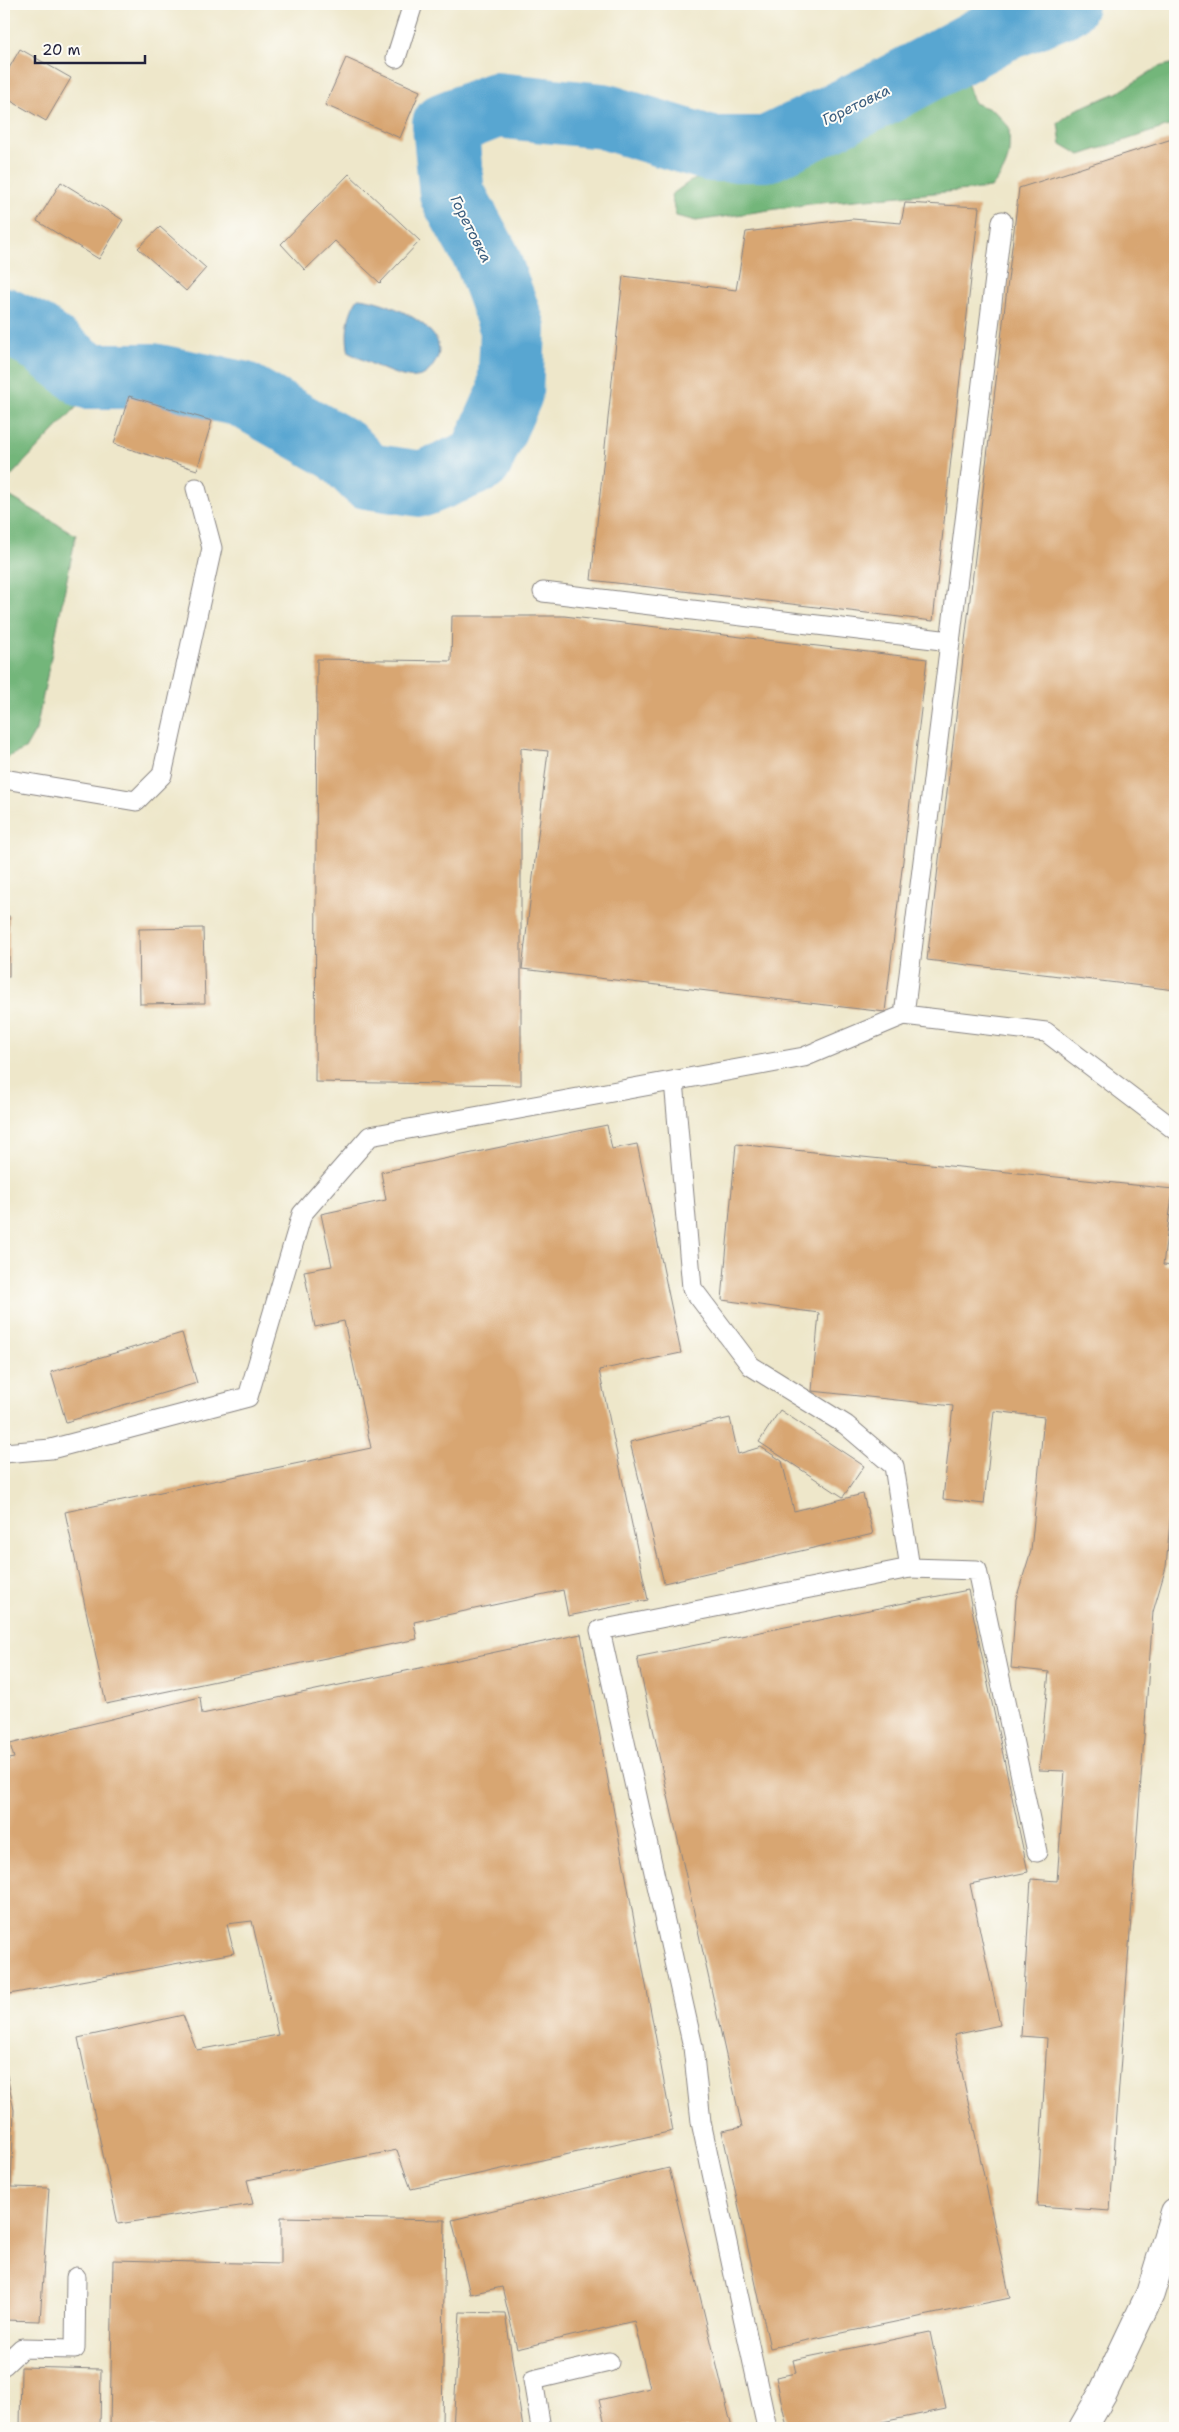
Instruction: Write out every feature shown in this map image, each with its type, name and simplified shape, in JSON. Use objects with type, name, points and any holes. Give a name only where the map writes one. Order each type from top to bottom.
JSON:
[{"type":"street","points":[[1083,2428],[1103,2393],[1150,2294],[1174,2217]]},
{"type":"lane","points":[[396,58],[413,4]]},
{"type":"lane","points":[[904,1015],[1002,221]]},
{"type":"lane","points":[[4,779],[136,801],[162,775],[212,548],[196,488]]},
{"type":"lane","points":[[543,592],[950,641]]},
{"type":"lane","points":[[4,1452],[51,1449],[248,1397],[302,1214],[370,1136],[804,1057],[904,1015],[1046,1032],[1175,1130]]},
{"type":"lane","points":[[674,1081],[692,1288],[751,1366],[846,1425],[894,1466],[910,1568]]},
{"type":"lane","points":[[767,2428],[701,2122],[692,2047],[600,1630],[910,1568],[977,1570],[1037,1852]]},
{"type":"lane","points":[[4,2365],[22,2348],[75,2349],[76,2277]]},
{"type":"lane","points":[[540,2428],[533,2380],[609,2362]]},
{"type":"green space","points":[[1175,63],[1175,124],[1080,155],[1061,144],[1058,123],[1075,110],[1119,92],[1158,67]]},
{"type":"green space","points":[[967,82],[974,103],[993,110],[1009,127],[1008,160],[1002,173],[991,188],[810,204],[696,221],[676,216],[671,195],[689,182],[711,173],[771,156],[815,148],[859,132],[890,107]]},
{"type":"green space","points":[[4,342],[55,373],[93,390],[4,483]]},
{"type":"green space","points":[[4,493],[76,535],[36,730],[25,749],[4,759]]},
{"type":"water","points":[[358,298],[398,310],[413,317],[426,327],[435,337],[439,349],[436,361],[428,372],[416,377],[401,376],[349,353],[347,339],[349,318]]},
{"type":"building","points":[[20,49],[71,78],[46,121],[4,97],[4,77]]},
{"type":"building","points":[[346,58],[420,91],[400,138],[325,105]]},
{"type":"building","points":[[1175,138],[1175,990],[927,960],[1019,188]]},
{"type":"building","points":[[349,174],[420,241],[380,283],[335,241],[305,270],[281,244]]},
{"type":"building","points":[[61,182],[123,220],[99,259],[37,221]]},
{"type":"building","points":[[905,203],[979,207],[933,621],[591,580],[623,276],[736,290],[746,232],[852,219],[901,223]]},
{"type":"building","points":[[160,227],[206,268],[186,291],[138,248]]},
{"type":"building","points":[[129,396],[212,421],[197,470],[114,444]]},
{"type":"building","points":[[452,616],[564,616],[927,659],[885,1012],[522,969],[548,751],[521,748],[521,1085],[315,1082],[317,659],[451,661]]},
{"type":"building","points":[[4,916],[9,916],[9,977],[4,977]]},
{"type":"building","points":[[203,928],[205,1003],[140,1004],[139,929]]},
{"type":"building","points":[[607,1125],[612,1149],[637,1144],[681,1353],[599,1370],[648,1600],[568,1616],[563,1590],[414,1622],[417,1639],[106,1704],[65,1512],[371,1448],[344,1321],[315,1327],[304,1271],[332,1266],[321,1214],[386,1200],[381,1172]]},
{"type":"building","points":[[736,1144],[1173,1189],[1163,1265],[1175,1266],[1175,1465],[1166,1567],[1153,1612],[1110,2211],[1037,2206],[1047,2038],[1021,2036],[1031,1879],[1057,1881],[1065,1771],[1039,1770],[1049,1672],[1011,1668],[1016,1599],[1031,1551],[1044,1417],[994,1411],[984,1504],[943,1499],[953,1406],[812,1391],[819,1313],[722,1300]]},
{"type":"building","points":[[182,1333],[197,1383],[66,1422],[51,1372]]},
{"type":"building","points":[[780,1410],[864,1466],[843,1497],[759,1442]]},
{"type":"building","points":[[730,1418],[738,1454],[761,1447],[782,1461],[794,1511],[863,1494],[873,1534],[664,1583],[630,1442]]},
{"type":"building","points":[[968,1590],[1028,1872],[970,1884],[1000,2025],[954,2035],[1010,2298],[770,2348],[722,2131],[742,2127],[637,1657]]},
{"type":"building","points":[[581,1634],[673,2131],[411,2189],[397,2150],[247,2180],[253,2204],[118,2224],[78,2038],[183,2015],[197,2050],[278,2035],[252,1921],[227,1924],[234,1953],[4,1995],[4,1760],[14,1758],[10,1744],[200,1697],[202,1714]]},
{"type":"building","points":[[4,2061],[14,2110],[11,2187],[49,2188],[40,2321],[4,2320]]},
{"type":"building","points":[[669,2168],[732,2428],[606,2428],[599,2400],[650,2388],[634,2321],[517,2349],[502,2287],[470,2294],[452,2220]]},
{"type":"building","points":[[281,2217],[445,2220],[442,2428],[110,2428],[113,2260],[281,2264]]},
{"type":"building","points":[[460,2312],[505,2313],[523,2428],[453,2428]]},
{"type":"building","points":[[930,2332],[946,2409],[853,2428],[787,2428],[776,2377],[796,2373],[793,2360]]},
{"type":"building","points":[[21,2367],[101,2369],[100,2428],[20,2428]]},
{"type":"waterway","name":"Горетовка","points":[[4,320],[36,336],[88,376],[153,376],[242,394],[341,450],[367,476],[422,484],[480,460],[510,393],[513,329],[487,258],[452,194],[445,125],[496,105],[603,116],[711,149],[767,149],[883,93],[1000,30],[1065,4]]}]
